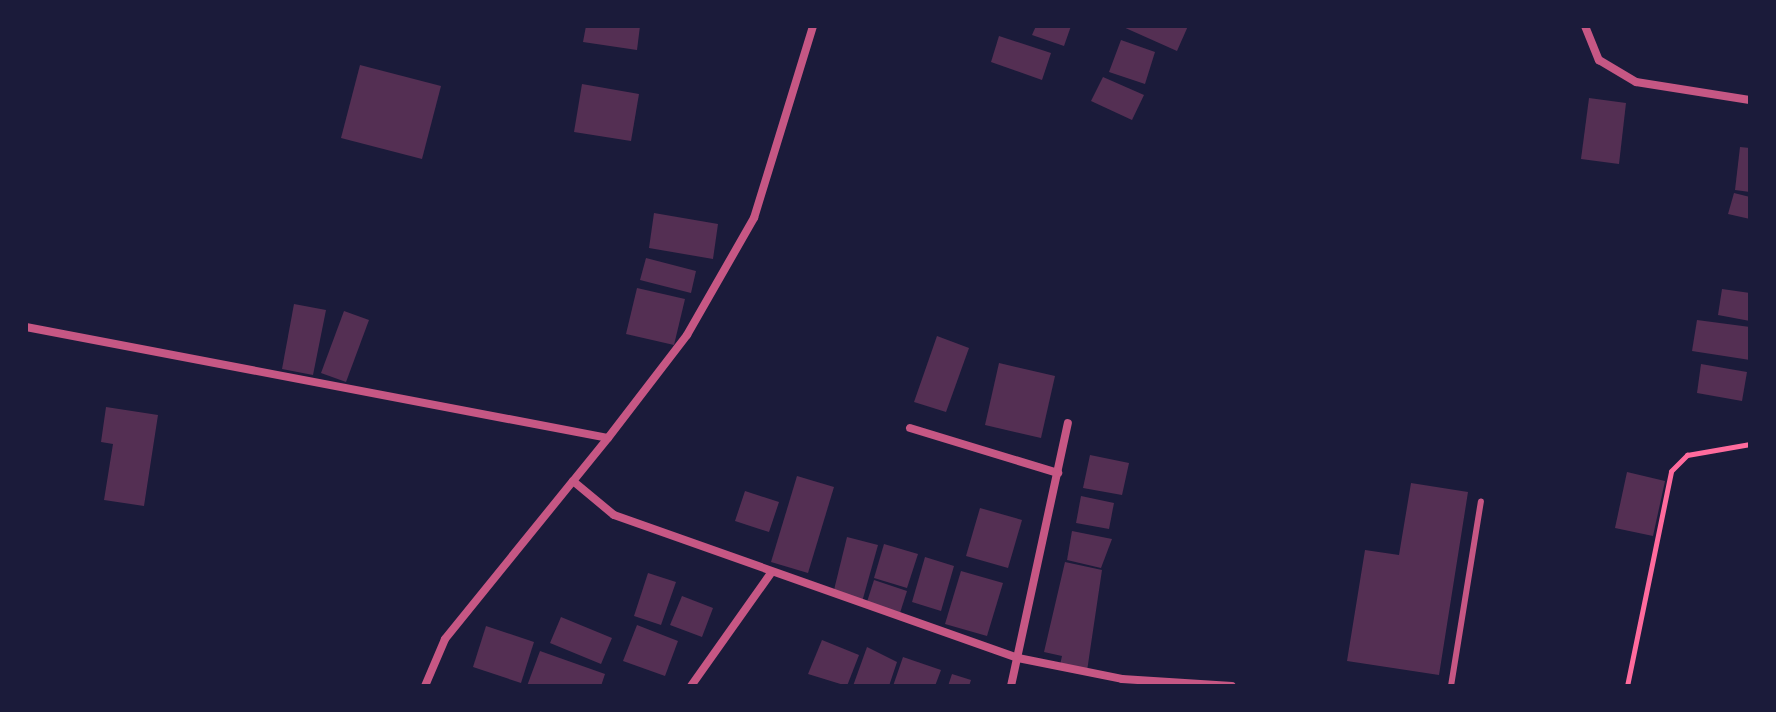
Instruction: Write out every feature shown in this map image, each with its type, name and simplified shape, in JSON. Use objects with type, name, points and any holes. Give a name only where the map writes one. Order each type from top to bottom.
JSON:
[{"type":"street","points":[[425,686],[445,639],[687,335],[754,218],[813,26]]},
{"type":"street","points":[[1585,26],[1599,60],[1636,82],[1750,100]]},
{"type":"street","points":[[26,327],[608,438]]},
{"type":"street","points":[[1011,686],[1068,423]]},
{"type":"street","points":[[910,428],[1058,473]]},
{"type":"street","points":[[573,481],[614,515],[1018,658],[1122,679],[1232,686]]},
{"type":"street","points":[[691,686],[771,573]]},
{"type":"lane","points":[[1451,686],[1481,501]]},
{"type":"path","points":[[1627,686],[1671,471],[1687,455],[1750,444]]},
{"type":"building","points":[[586,26],[640,26],[637,50],[583,42]]},
{"type":"building","points":[[1036,26],[1071,26],[1064,46],[1032,35]]},
{"type":"building","points":[[1121,26],[1188,26],[1177,51]]},
{"type":"building","points":[[999,36],[1051,53],[1042,80],[991,62]]},
{"type":"building","points":[[1121,40],[1155,52],[1145,84],[1109,72]]},
{"type":"building","points":[[360,65],[441,86],[422,159],[341,138]]},
{"type":"building","points":[[1103,77],[1144,95],[1132,120],[1091,101]]},
{"type":"building","points":[[582,84],[639,94],[631,141],[574,132]]},
{"type":"building","points":[[1589,98],[1626,103],[1619,164],[1581,159]]},
{"type":"building","points":[[1740,147],[1750,148],[1750,192],[1735,190]]},
{"type":"building","points":[[1734,193],[1750,197],[1750,219],[1728,214]]},
{"type":"building","points":[[654,213],[718,224],[713,259],[649,248]]},
{"type":"building","points":[[646,258],[696,271],[691,293],[640,280]]},
{"type":"building","points":[[637,288],[685,299],[674,345],[626,334]]},
{"type":"building","points":[[1722,289],[1750,293],[1750,321],[1718,315]]},
{"type":"building","points":[[294,304],[326,310],[313,375],[282,369]]},
{"type":"building","points":[[344,311],[369,320],[346,382],[321,373]]},
{"type":"building","points":[[1697,320],[1750,327],[1750,360],[1692,351]]},
{"type":"building","points":[[937,336],[969,348],[946,412],[914,402]]},
{"type":"building","points":[[999,363],[1055,376],[1041,438],[985,425]]},
{"type":"building","points":[[1701,364],[1747,372],[1742,401],[1697,393]]},
{"type":"building","points":[[106,407],[158,415],[144,506],[104,500],[113,444],[101,442]]},
{"type":"building","points":[[1090,455],[1129,463],[1122,495],[1083,488]]},
{"type":"building","points":[[1627,472],[1665,481],[1653,536],[1615,528]]},
{"type":"building","points":[[797,476],[834,487],[808,573],[771,562]]},
{"type":"building","points":[[1411,483],[1468,492],[1439,675],[1347,661],[1365,550],[1399,555]]},
{"type":"building","points":[[745,491],[779,502],[769,532],[735,521]]},
{"type":"building","points":[[1081,496],[1114,503],[1109,529],[1076,523]]},
{"type":"building","points":[[980,508],[1022,520],[1008,568],[966,556]]},
{"type":"building","points":[[1072,531],[1112,539],[1101,568],[1067,560]]},
{"type":"building","points":[[847,537],[878,545],[862,602],[833,594]]},
{"type":"building","points":[[884,544],[918,554],[907,588],[874,578]]},
{"type":"building","points":[[925,557],[954,566],[941,611],[912,602]]},
{"type":"building","points":[[1065,562],[1102,570],[1087,671],[1060,665],[1062,656],[1044,652]]},
{"type":"building","points":[[961,571],[1003,583],[987,636],[945,624]]},
{"type":"building","points":[[648,573],[676,582],[661,625],[634,616]]},
{"type":"building","points":[[874,580],[907,591],[899,616],[866,605]]},
{"type":"building","points":[[682,596],[713,608],[702,637],[670,625]]},
{"type":"building","points":[[561,617],[612,638],[601,664],[550,643]]},
{"type":"building","points":[[637,625],[678,641],[665,676],[623,661]]},
{"type":"building","points":[[486,626],[534,642],[521,683],[473,667]]},
{"type":"building","points":[[822,640],[859,655],[847,686],[808,674]]},
{"type":"building","points":[[867,647],[897,662],[889,686],[853,686]]},
{"type":"building","points":[[540,651],[605,674],[601,686],[527,686]]},
{"type":"building","points":[[903,657],[941,670],[935,686],[893,686]]},
{"type":"building","points":[[952,674],[971,680],[969,686],[948,686]]}]
